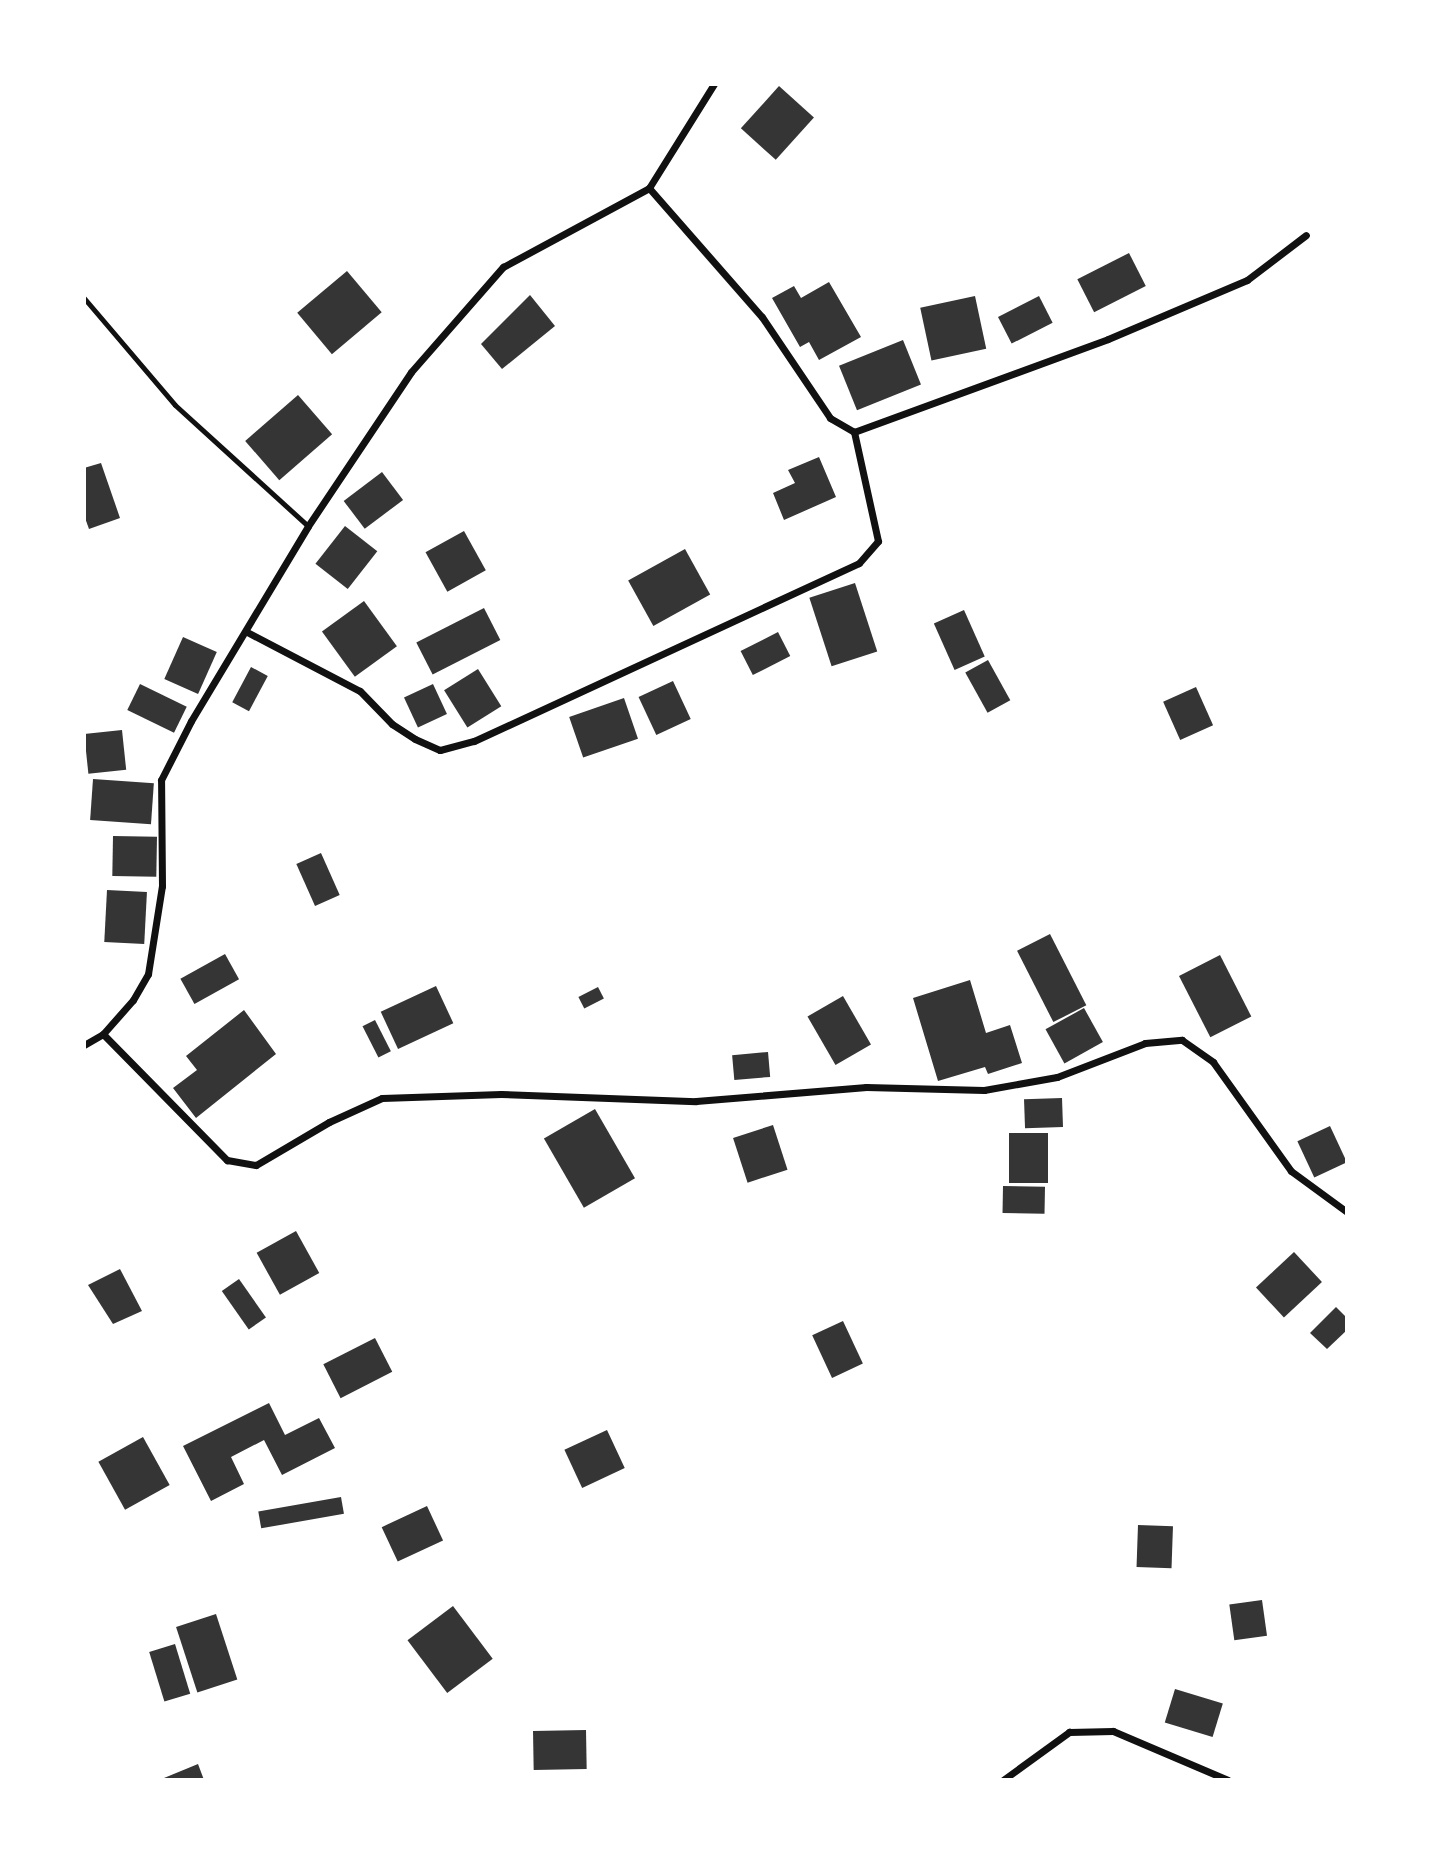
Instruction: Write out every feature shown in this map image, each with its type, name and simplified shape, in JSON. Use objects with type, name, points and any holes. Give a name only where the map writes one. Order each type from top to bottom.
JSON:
[{"type":"street","points":[[84,1045],[103,1034],[133,1000],[148,974],[162,886],[161,780],[191,721],[247,632],[308,526],[411,372],[503,267],[649,188],[714,84]]},
{"type":"street","points":[[247,632],[359,691],[392,724],[415,739],[440,750],[474,741],[859,563],[878,541],[854,432],[830,418],[761,317],[649,188]]},
{"type":"street","points":[[854,432],[1108,339],[1247,280],[1306,235]]},
{"type":"street","points":[[103,1034],[227,1160],[256,1166],[329,1122],[382,1098],[500,1094],[696,1101],[866,1087],[984,1090],[1057,1077],[1145,1043],[1182,1040],[1213,1062],[1291,1171],[1347,1212]]},
{"type":"street","points":[[1003,1780],[1069,1732],[1114,1731],[1228,1780]]},
{"type":"lane","points":[[84,299],[175,405],[308,526]]},
{"type":"building","points":[[779,86],[814,117],[776,160],[741,128]]},
{"type":"building","points":[[1129,253],[1146,286],[1094,312],[1077,279]]},
{"type":"building","points":[[347,271],[382,312],[332,354],[297,313]]},
{"type":"building","points":[[829,282],[861,337],[819,360],[809,342],[800,347],[772,298],[794,286],[801,298]]},
{"type":"building","points":[[530,295],[555,326],[502,369],[481,344]]},
{"type":"building","points":[[975,296],[986,349],[931,360],[920,308]]},
{"type":"building","points":[[1039,296],[1053,323],[1012,344],[998,317]]},
{"type":"building","points":[[903,340],[921,385],[857,410],[839,366]]},
{"type":"building","points":[[298,395],[332,434],[279,480],[245,441]]},
{"type":"building","points":[[819,457],[836,497],[784,520],[773,493],[795,483],[788,470]]},
{"type":"building","points":[[101,463],[120,518],[89,529],[84,515],[84,468]]},
{"type":"building","points":[[382,472],[403,500],[365,529],[344,501]]},
{"type":"building","points":[[345,526],[377,551],[348,589],[315,564]]},
{"type":"building","points":[[464,531],[486,570],[447,592],[426,552]]},
{"type":"building","points":[[685,549],[710,594],[653,626],[628,581]]},
{"type":"building","points":[[855,583],[877,651],[832,666],[809,598]]},
{"type":"building","points":[[364,601],[397,646],[355,677],[322,632]]},
{"type":"building","points":[[484,608],[500,640],[433,675],[416,643]]},
{"type":"building","points":[[964,610],[985,657],[955,670],[934,623]]},
{"type":"building","points":[[778,632],[790,656],[753,675],[741,651]]},
{"type":"building","points":[[183,637],[217,652],[198,694],[164,679]]},
{"type":"building","points":[[988,660],[1010,700],[988,713],[965,673]]},
{"type":"building","points":[[251,667],[268,676],[249,711],[232,702]]},
{"type":"building","points":[[478,669],[501,706],[467,728],[444,690]]},
{"type":"building","points":[[673,681],[691,719],[656,735],[639,697]]},
{"type":"building","points":[[140,684],[187,707],[174,733],[127,710]]},
{"type":"building","points":[[433,684],[447,714],[418,727],[404,698]]},
{"type":"building","points":[[1196,687],[1213,725],[1180,740],[1163,702]]},
{"type":"building","points":[[624,698],[638,739],[583,758],[569,717]]},
{"type":"building","points":[[122,730],[126,770],[88,774],[84,734]]},
{"type":"building","points":[[93,779],[154,783],[151,824],[90,820]]},
{"type":"building","points":[[113,836],[157,837],[156,877],[112,876]]},
{"type":"building","points":[[321,853],[340,895],[315,906],[296,864]]},
{"type":"building","points":[[107,890],[147,892],[144,944],[104,942]]},
{"type":"building","points":[[1050,934],[1086,1005],[1053,1022],[1017,951]]},
{"type":"building","points":[[225,954],[239,979],[194,1004],[180,979]]},
{"type":"building","points":[[1220,955],[1251,1016],[1210,1037],[1179,976]]},
{"type":"building","points":[[970,980],[986,1033],[1010,1025],[1022,1063],[988,1074],[985,1067],[938,1081],[913,998]]},
{"type":"building","points":[[436,986],[453,1023],[398,1049],[381,1012]]},
{"type":"building","points":[[598,987],[604,999],[584,1009],[578,997]]},
{"type":"building","points":[[843,996],[871,1044],[835,1065],[807,1016]]},
{"type":"building","points":[[1084,1008],[1103,1042],[1064,1063],[1046,1029]]},
{"type":"building","points":[[244,1010],[276,1054],[196,1118],[173,1088],[197,1070],[186,1056]]},
{"type":"building","points":[[375,1020],[391,1051],[378,1058],[363,1026]]},
{"type":"building","points":[[768,1052],[770,1077],[734,1080],[732,1055]]},
{"type":"building","points":[[1062,1098],[1063,1127],[1025,1128],[1024,1099]]},
{"type":"building","points":[[595,1109],[635,1178],[584,1208],[544,1138]]},
{"type":"building","points":[[773,1125],[788,1170],[748,1183],[733,1138]]},
{"type":"building","points":[[1330,1126],[1347,1162],[1314,1177],[1297,1141]]},
{"type":"building","points":[[1009,1133],[1048,1133],[1048,1183],[1009,1183]]},
{"type":"building","points":[[1003,1186],[1045,1187],[1045,1214],[1003,1213]]},
{"type":"building","points":[[296,1231],[319,1273],[280,1295],[257,1253]]},
{"type":"building","points":[[1294,1252],[1322,1282],[1284,1317],[1256,1287]]},
{"type":"building","points":[[120,1269],[142,1311],[113,1324],[88,1285]]},
{"type":"building","points":[[239,1279],[266,1318],[249,1330],[222,1291]]},
{"type":"building","points":[[1336,1307],[1347,1318],[1347,1330],[1327,1349],[1310,1333]]},
{"type":"building","points":[[843,1321],[863,1364],[832,1378],[812,1335]]},
{"type":"building","points":[[375,1338],[392,1372],[341,1398],[323,1364]]},
{"type":"building","points":[[269,1403],[285,1435],[319,1418],[335,1448],[282,1475],[264,1440],[231,1457],[244,1484],[211,1501],[183,1446]]},
{"type":"building","points":[[607,1430],[625,1468],[582,1488],[564,1450]]},
{"type":"building","points":[[143,1437],[170,1485],[125,1510],[98,1462]]},
{"type":"building","points":[[341,1497],[344,1514],[261,1528],[258,1512]]},
{"type":"building","points":[[427,1506],[443,1540],[398,1562],[382,1527]]},
{"type":"building","points":[[1138,1525],[1173,1526],[1172,1568],[1137,1567]]},
{"type":"building","points":[[1262,1600],[1267,1636],[1234,1640],[1229,1605]]},
{"type":"building","points":[[453,1606],[493,1659],[447,1693],[407,1640]]},
{"type":"building","points":[[216,1614],[237,1680],[197,1693],[176,1627]]},
{"type":"building","points":[[175,1644],[190,1694],[164,1702],[149,1652]]},
{"type":"building","points":[[1175,1689],[1223,1704],[1213,1737],[1165,1722]]},
{"type":"building","points":[[586,1730],[587,1769],[534,1770],[533,1731]]},
{"type":"building","points":[[198,1764],[204,1780],[164,1778]]}]
